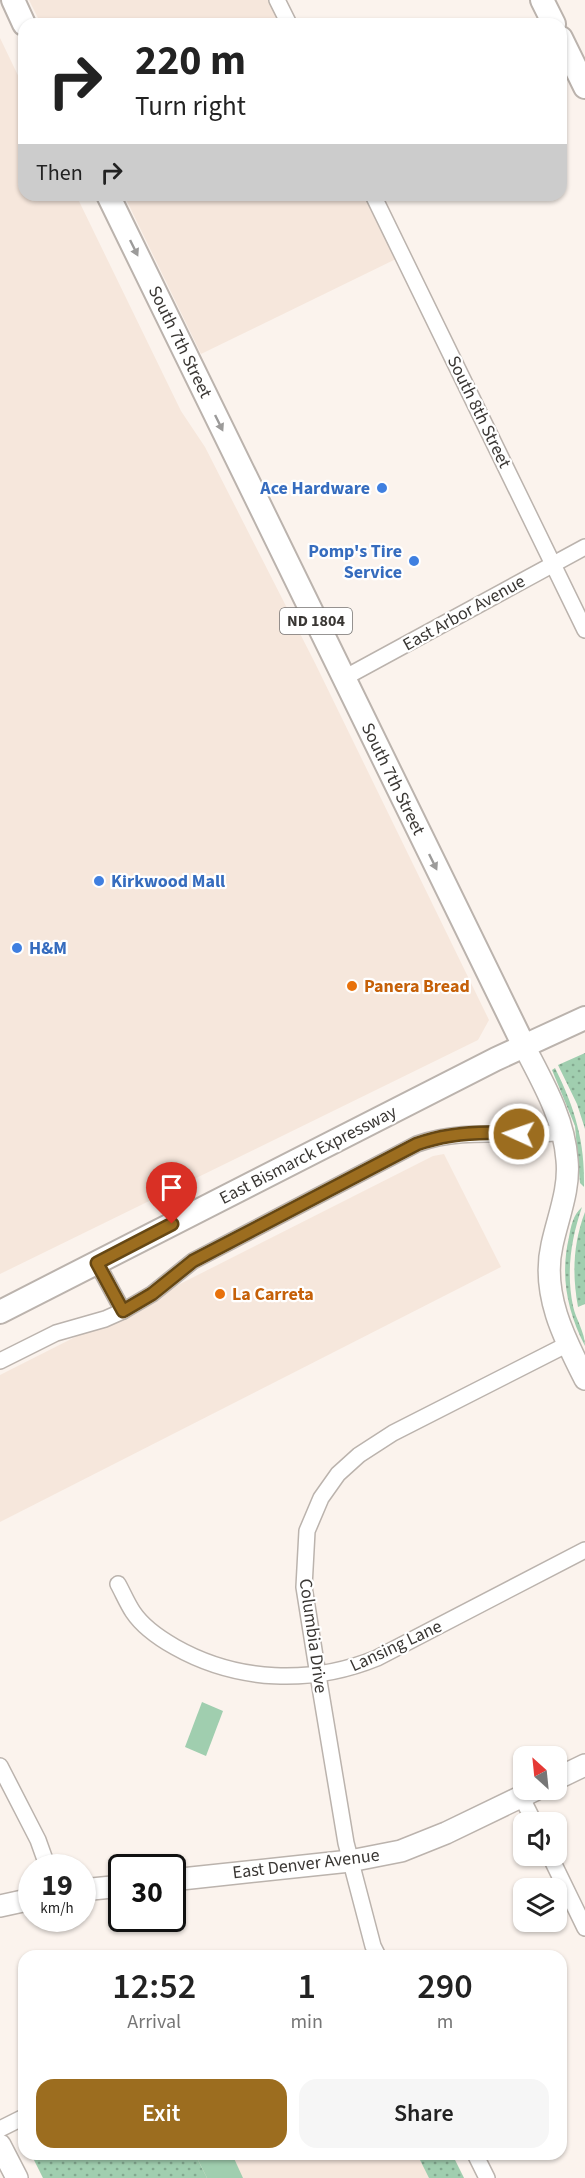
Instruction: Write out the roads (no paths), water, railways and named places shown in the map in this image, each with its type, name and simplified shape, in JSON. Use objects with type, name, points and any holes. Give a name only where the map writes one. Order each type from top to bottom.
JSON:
[{"type":"main road","points":[[13,0],[21,18]]},
{"type":"main road","points":[[542,0],[551,18]]},
{"type":"main road","points":[[567,50],[585,87]]},
{"type":"main road","name":"South 7th Street","points":[[111,201],[524,1046]]},
{"type":"main road","name":"East Bismarck Expressway","points":[[0,1312],[524,1046],[585,1018]]},
{"type":"street","points":[[277,0],[286,18]]},
{"type":"street","name":"South 8th Street","points":[[376,201],[585,630]]},
{"type":"street","name":"East Arbor Avenue","points":[[344,678],[585,547]]},
{"type":"street","name":"South 7th Street","points":[[524,1046],[550,1095],[563,1132],[567,1178],[552,1246],[549,1272],[558,1321],[585,1379]]},
{"type":"street","points":[[0,1361],[57,1333],[105,1319],[123,1311],[152,1294],[193,1261],[417,1144],[441,1135],[500,1132],[539,1136],[563,1132]]},
{"type":"street","points":[[97,1263],[123,1311]]},
{"type":"street","name":"Columbia Drive","points":[[376,1950],[350,1861],[318,1675],[304,1587],[307,1531],[321,1498],[338,1474],[359,1455],[393,1433],[568,1344]]},
{"type":"street","name":"Lansing Lane","points":[[118,1584],[133,1614],[157,1637],[201,1662],[257,1676],[318,1675],[346,1671],[377,1658],[585,1550]]},
{"type":"street","points":[[567,1774],[585,1765]]},
{"type":"street","points":[[0,1766],[38,1839],[43,1854]]},
{"type":"street","name":"East Denver Avenue","points":[[186,1879],[350,1861],[401,1851],[446,1833],[514,1800]]},
{"type":"street","points":[[555,1866],[585,1928]]},
{"type":"street","points":[[0,1906],[18,1902]]},
{"type":"street","points":[[0,2129],[18,2120]]},
{"type":"street","points":[[0,2145],[17,2178]]},
{"type":"street","points":[[478,2160],[487,2178]]},
{"type":"place","name":"Ace Hardware","points":[[382,488]]},
{"type":"place","name":"Pomp's Tire Service","points":[[414,561]]},
{"type":"place","name":"Kirkwood Mall","points":[[99,881]]},
{"type":"place","name":"H&M","points":[[17,948]]},
{"type":"place","name":"Panera Bread","points":[[352,986]]},
{"type":"place","name":"La Carreta","points":[[220,1294]]}]
